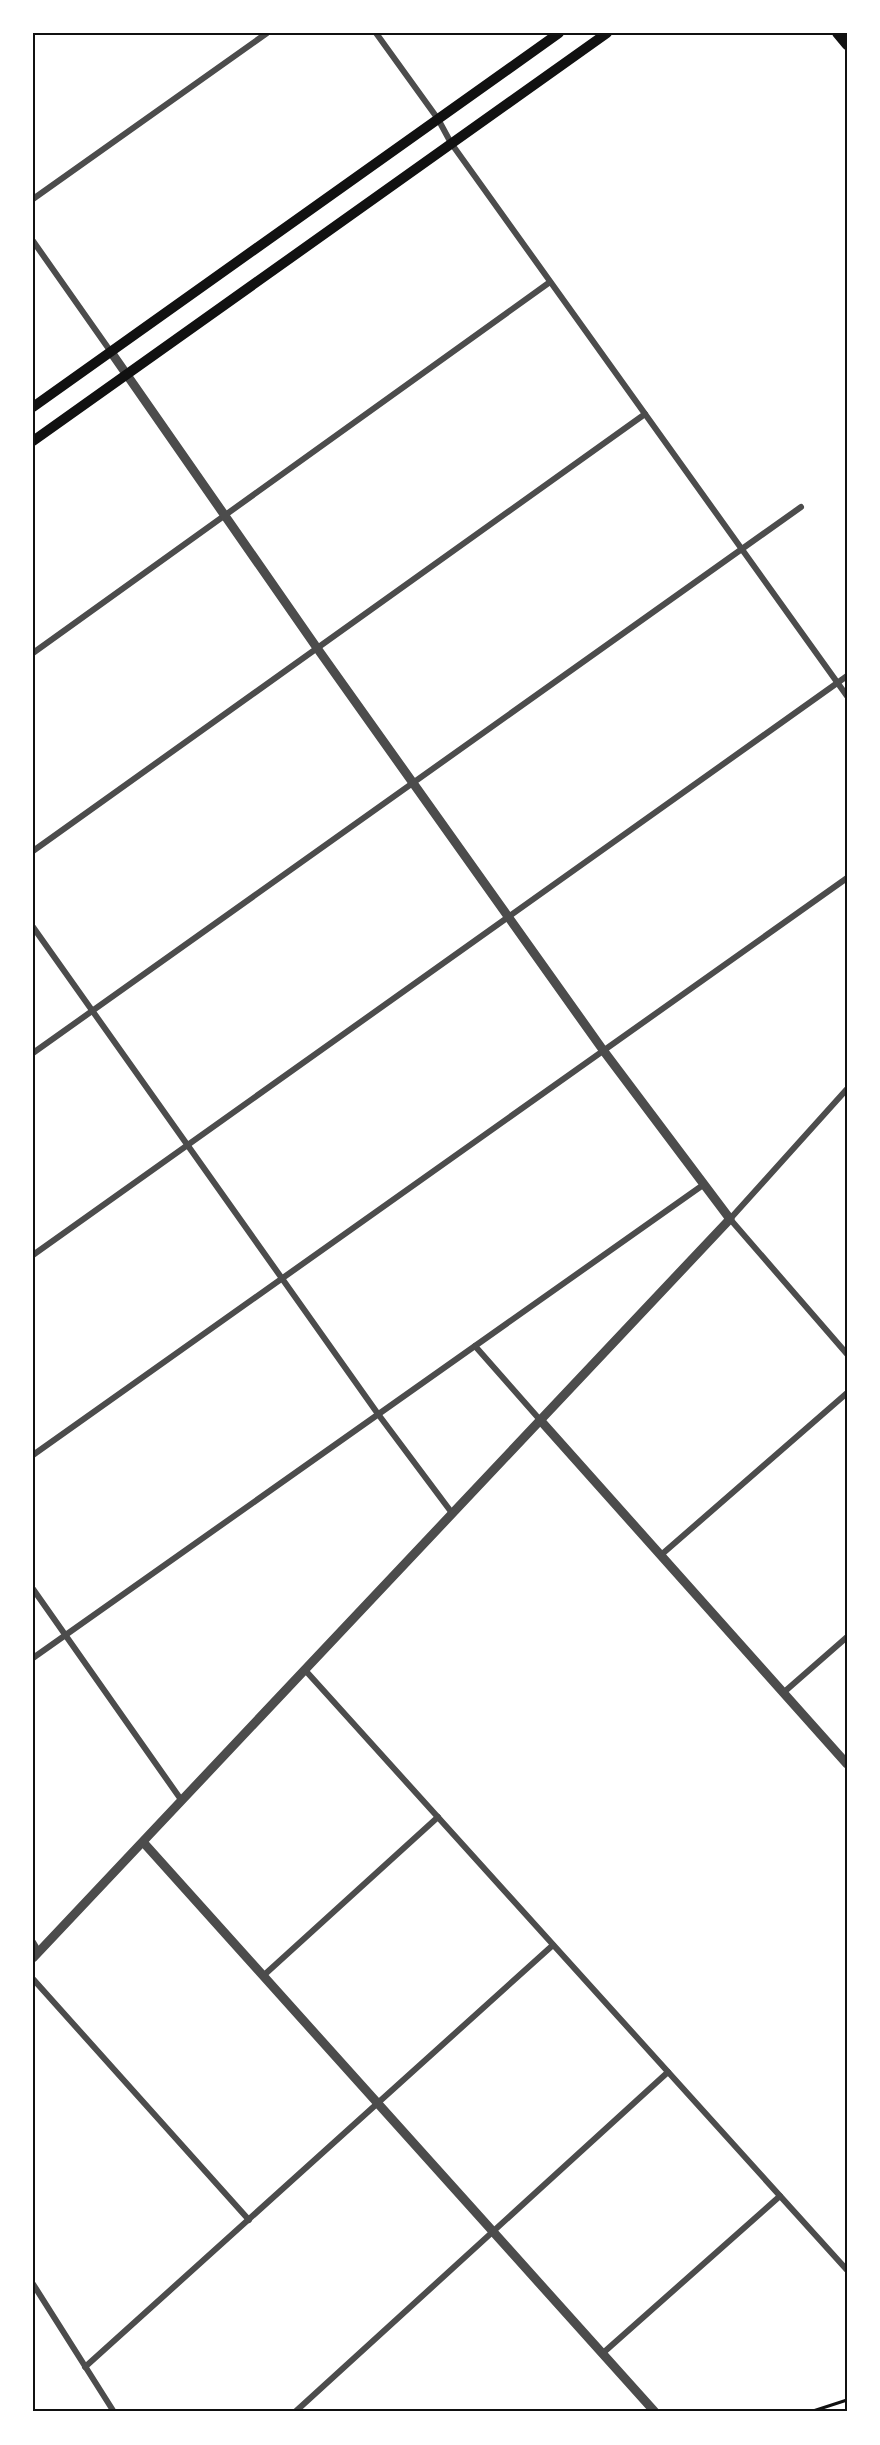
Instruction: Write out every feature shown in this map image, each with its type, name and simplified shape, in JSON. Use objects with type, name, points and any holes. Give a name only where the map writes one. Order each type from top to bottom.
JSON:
[{"type":"main road","points":[[33,407],[559,33]]},
{"type":"main road","points":[[33,441],[606,33]]},
{"type":"main road","points":[[837,33],[847,45]]},
{"type":"street","points":[[33,199],[267,33]]},
{"type":"street","points":[[376,33],[438,119],[451,143],[847,696]]},
{"type":"street","points":[[33,241],[603,1050],[730,1219],[847,1354]]},
{"type":"street","points":[[33,652],[550,282]]},
{"type":"street","points":[[33,851],[645,414]]},
{"type":"street","points":[[33,1053],[801,507]]},
{"type":"street","points":[[33,1255],[847,676]]},
{"type":"street","points":[[33,1455],[847,878]]},
{"type":"street","points":[[33,927],[378,1414],[452,1513]]},
{"type":"street","points":[[36,1955],[730,1219],[847,1089]]},
{"type":"street","points":[[33,1658],[703,1185]]},
{"type":"street","points":[[475,1346],[847,1764]]},
{"type":"street","points":[[661,1555],[847,1393]]},
{"type":"street","points":[[33,1589],[182,1801]]},
{"type":"street","points":[[783,1693],[847,1636]]},
{"type":"street","points":[[305,1670],[847,2270]]},
{"type":"street","points":[[263,1976],[438,1817]]},
{"type":"street","points":[[143,1842],[655,2412]]},
{"type":"street","points":[[33,1942],[36,1955]]},
{"type":"street","points":[[86,2367],[553,1945]]},
{"type":"street","points":[[33,1979],[249,2220]]},
{"type":"street","points":[[295,2412],[668,2072]]},
{"type":"street","points":[[603,2353],[780,2196]]},
{"type":"street","points":[[33,2284],[114,2412]]},
{"type":"path","points":[[810,2412],[847,2400]]}]
